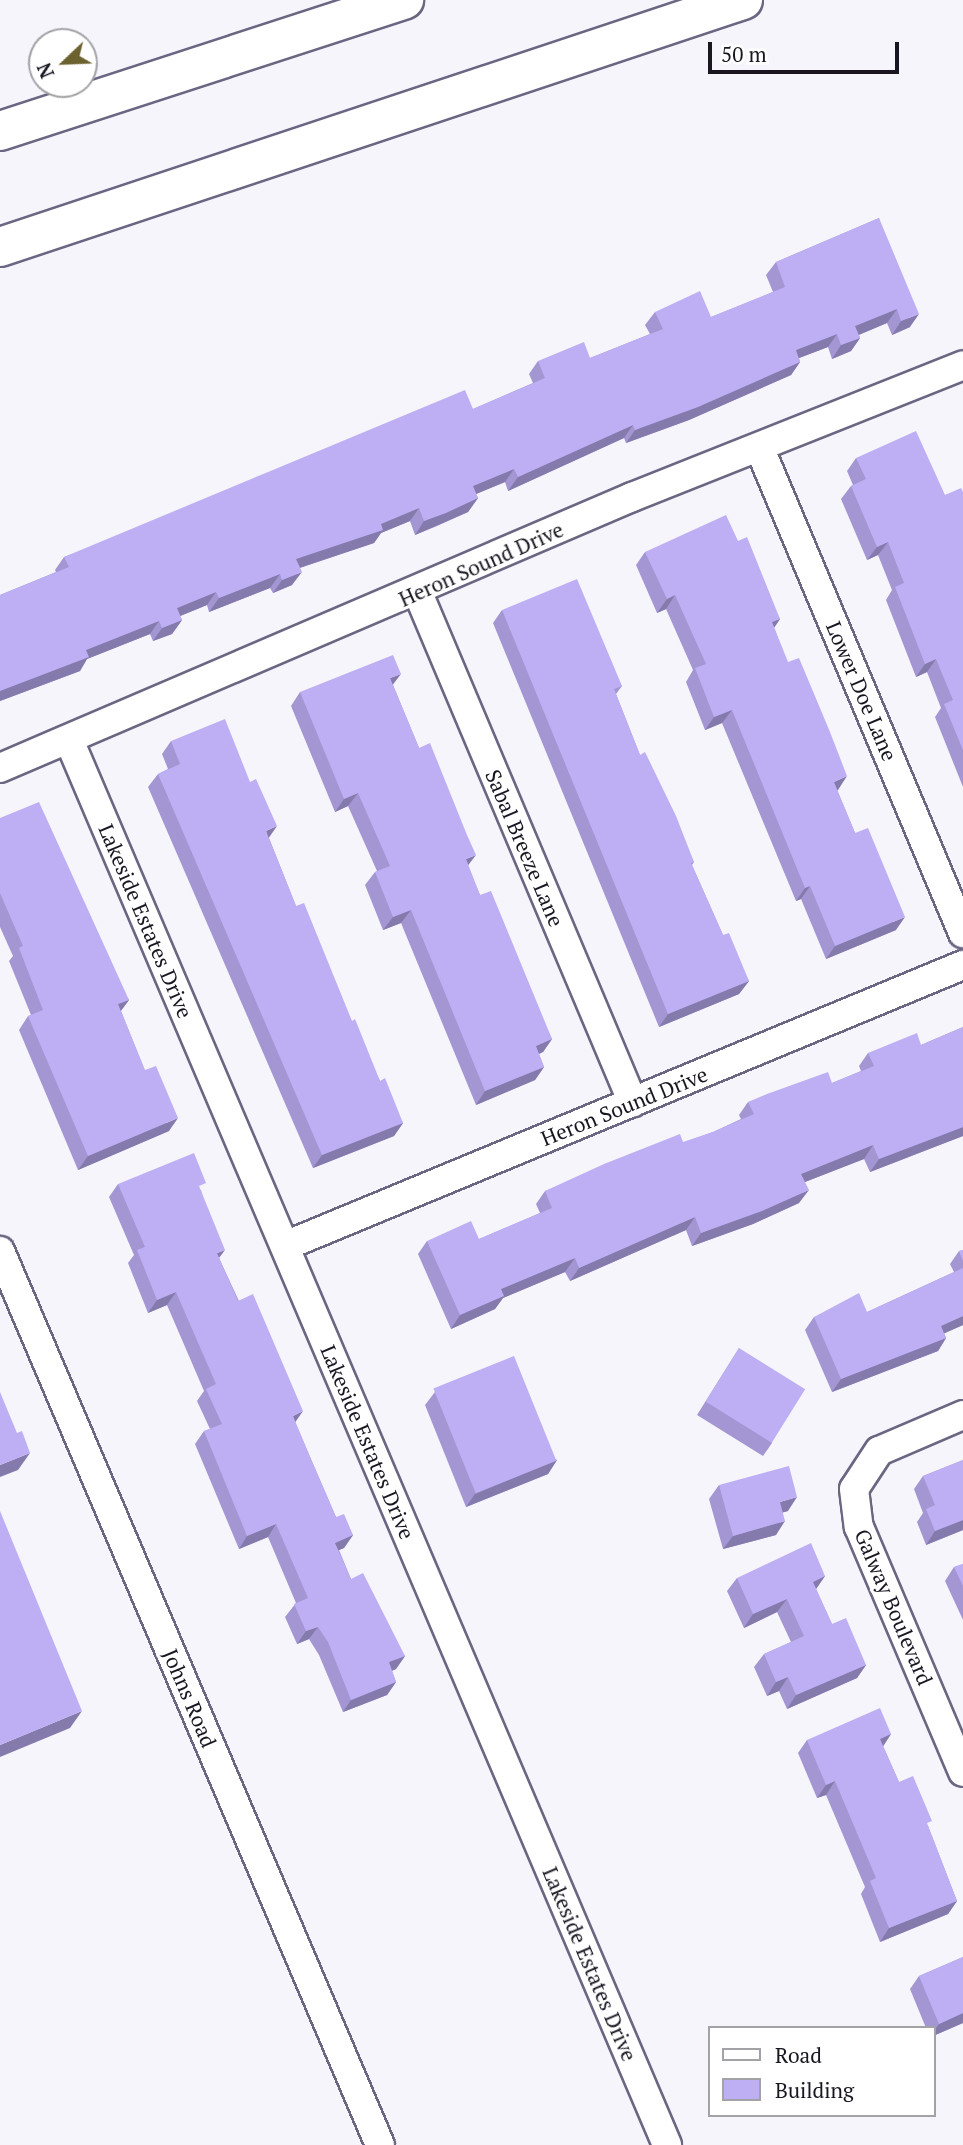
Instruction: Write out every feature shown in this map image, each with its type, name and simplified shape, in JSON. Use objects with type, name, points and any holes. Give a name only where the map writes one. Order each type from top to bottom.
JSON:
[{"type":"highway","points":[[0,131],[404,0]]},
{"type":"highway","points":[[0,247],[743,0]]},
{"type":"street","name":"Heron Sound Drive","points":[[0,768],[418,593],[632,497],[760,449],[963,365]]},
{"type":"street","name":"Lower Doe Lane","points":[[760,449],[963,933]]},
{"type":"street","name":"Sabal Breeze Lane","points":[[418,593],[633,1103]]},
{"type":"street","name":"Lakeside Estates Drive","points":[[69,740],[667,2145]]},
{"type":"street","name":"Heron Sound Drive","points":[[285,1246],[963,965]]},
{"type":"street","name":"Johns Road","points":[[0,1251],[380,2145]]},
{"type":"street","name":"Galway Boulevard","points":[[963,1415],[878,1451],[854,1489],[859,1527],[963,1772]]},
{"type":"building","points":[[879,218],[919,314],[901,321],[897,309],[855,326],[860,338],[841,345],[837,334],[796,350],[800,362],[698,407],[635,430],[633,425],[518,477],[514,469],[473,486],[478,498],[446,513],[424,521],[419,508],[381,524],[383,530],[296,559],[302,572],[282,580],[280,574],[219,598],[216,592],[177,608],[182,620],[162,628],[159,621],[86,650],[89,657],[0,691],[0,595],[69,567],[64,557],[465,390],[473,409],[545,378],[538,361],[584,342],[590,358],[663,329],[655,312],[700,291],[711,317],[785,287],[776,262]]},
{"type":"building","points":[[916,431],[945,495],[961,488],[963,492],[963,750],[944,704],[953,700],[936,659],[925,664],[895,587],[904,583],[888,542],[877,547],[851,486],[866,479],[856,458]]},
{"type":"building","points":[[726,515],[738,541],[747,537],[780,619],[772,622],[788,662],[799,658],[830,732],[847,776],[834,782],[855,833],[868,828],[905,917],[835,946],[810,886],[805,888],[732,710],[714,717],[695,668],[706,664],[675,595],[667,599],[645,552]]},
{"type":"building","points":[[577,579],[622,686],[614,689],[640,755],[645,752],[676,816],[694,862],[691,863],[723,935],[729,933],[749,981],[668,1014],[502,610]]},
{"type":"building","points":[[393,655],[401,674],[390,678],[419,748],[430,743],[476,855],[466,859],[480,895],[491,891],[552,1039],[536,1046],[544,1067],[485,1091],[411,910],[393,917],[375,872],[390,866],[358,793],[344,799],[300,692]]},
{"type":"building","points":[[225,719],[250,782],[256,779],[277,826],[266,831],[296,906],[304,903],[352,1021],[355,1019],[380,1081],[385,1078],[403,1123],[322,1155],[158,774],[180,764],[171,741]]},
{"type":"building","points":[[39,802],[129,1000],[118,1004],[145,1070],[156,1066],[178,1118],[88,1156],[28,1016],[43,1010],[19,948],[23,946],[0,893],[0,818]]},
{"type":"building","points":[[963,1027],[963,1127],[879,1159],[873,1145],[801,1174],[809,1190],[762,1211],[701,1233],[695,1217],[579,1268],[575,1258],[501,1289],[504,1296],[460,1315],[427,1241],[471,1221],[479,1239],[552,1208],[545,1191],[604,1164],[680,1134],[683,1142],[713,1132],[754,1114],[748,1102],[767,1094],[828,1072],[832,1083],[874,1066],[868,1053],[917,1033],[921,1045]]},
{"type":"building","points":[[194,1153],[206,1183],[199,1186],[225,1250],[217,1253],[238,1301],[253,1294],[303,1411],[293,1416],[310,1457],[336,1517],[344,1514],[353,1535],[335,1543],[351,1579],[363,1573],[405,1656],[389,1662],[396,1682],[351,1700],[328,1642],[318,1627],[306,1631],[294,1604],[308,1598],[276,1524],[247,1536],[204,1431],[222,1424],[206,1389],[216,1384],[176,1292],[157,1300],[137,1250],[145,1247],[118,1184]]},
{"type":"building","points":[[963,1268],[963,1316],[941,1326],[946,1338],[841,1379],[814,1317],[859,1293],[867,1312]]},
{"type":"building","points":[[739,1348],[805,1389],[772,1443],[706,1401]]},
{"type":"building","points":[[514,1356],[556,1461],[476,1493],[433,1389]]},
{"type":"building","points":[[0,1392],[17,1433],[22,1431],[30,1453],[0,1465]]},
{"type":"building","points":[[963,1460],[963,1520],[935,1531],[926,1509],[935,1505],[923,1476]]},
{"type":"building","points":[[789,1466],[797,1497],[780,1502],[785,1521],[733,1536],[719,1485]]},
{"type":"building","points":[[0,1511],[82,1711],[0,1745]]},
{"type":"building","points":[[811,1543],[825,1576],[813,1582],[832,1624],[846,1618],[866,1665],[796,1695],[788,1677],[776,1682],[764,1654],[804,1636],[787,1599],[753,1614],[737,1578]]},
{"type":"building","points":[[963,1564],[963,1586],[954,1567]]},
{"type":"building","points":[[880,1708],[891,1734],[880,1739],[899,1782],[913,1776],[932,1821],[927,1823],[957,1901],[889,1928],[870,1881],[876,1878],[835,1781],[826,1785],[807,1740]]},
{"type":"building","points":[[963,1957],[963,2013],[939,2024],[919,1976]]}]
